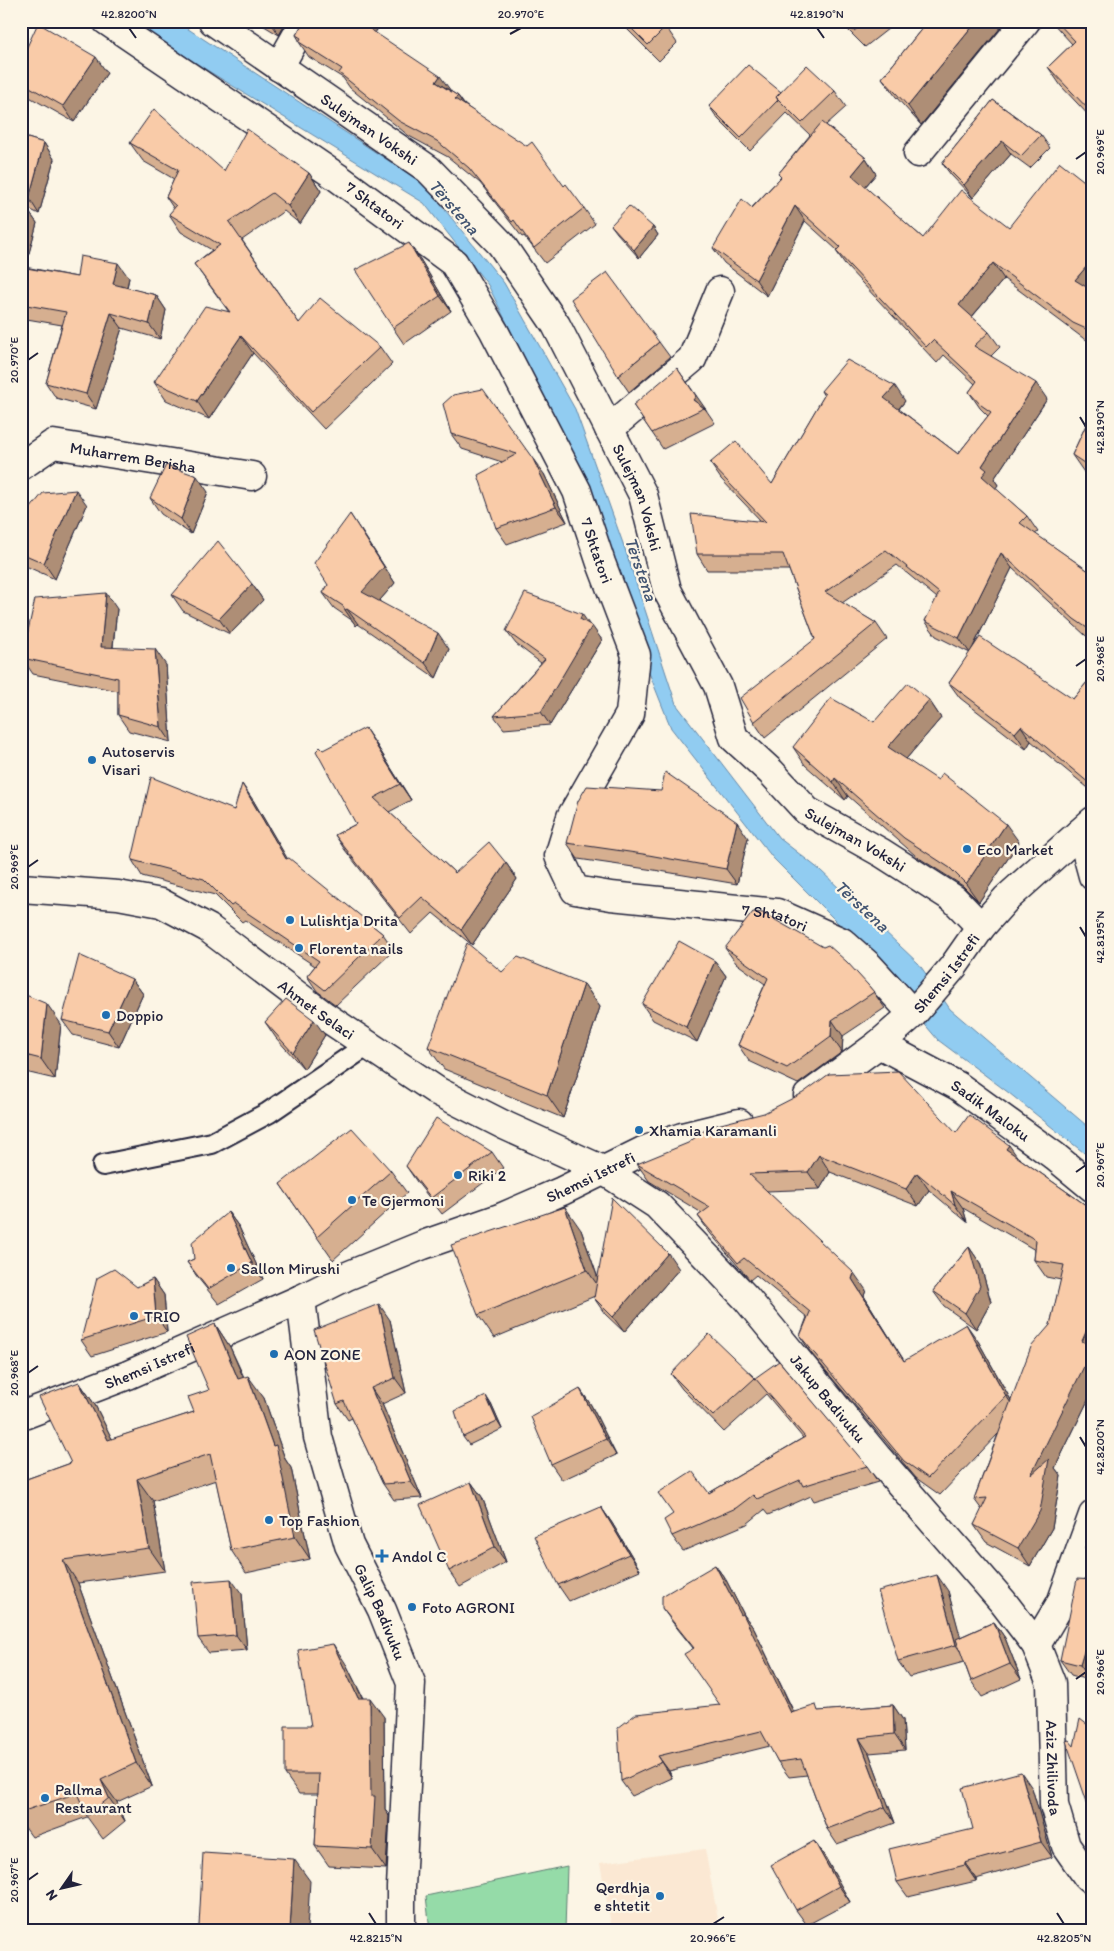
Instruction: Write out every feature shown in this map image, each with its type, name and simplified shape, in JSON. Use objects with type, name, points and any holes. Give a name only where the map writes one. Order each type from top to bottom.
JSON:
[{"type":"street","name":"7 Shtatori","points":[[107,21],[337,177],[454,263],[494,332],[577,491],[601,563],[636,655],[630,714],[571,817],[559,856],[575,890],[611,896],[776,913],[842,942],[869,966],[913,1014]]},
{"type":"street","name":"Sulejman Vokshi","points":[[214,21],[279,68],[428,169],[501,244],[556,324],[643,495],[667,590],[718,686],[734,738],[771,772],[807,811],[882,853],[954,899],[981,927]]},
{"type":"street","points":[[279,68],[305,21]]},
{"type":"street","points":[[918,153],[1026,21]]},
{"type":"street","points":[[609,429],[692,359],[720,291]]},
{"type":"street","name":"Muharrem Berisha","points":[[21,466],[53,444],[252,476]]},
{"type":"street","name":"Shemsi Istrefi","points":[[784,1108],[808,1096],[880,1044],[913,1014],[953,967],[981,927],[1006,900],[1087,826]]},
{"type":"street","name":"Shemsi Istrefi","points":[[1087,826],[1093,876]]},
{"type":"street","name":"Ahmet Selaci","points":[[21,888],[118,895],[161,903],[208,928],[323,1015],[437,1091],[506,1126],[603,1170]]},
{"type":"street","name":"Sadik Maloku","points":[[880,1044],[958,1086],[1054,1155],[1093,1188]]},
{"type":"street","name":"Shemsi Istrefi","points":[[21,1416],[128,1375],[301,1299],[347,1276],[423,1245],[500,1218],[562,1191],[643,1151],[682,1137],[759,1118]]},
{"type":"street","name":"Jakup Badivuku","points":[[603,1170],[657,1205],[746,1298],[877,1457],[1003,1602],[1036,1645]]},
{"type":"street","name":"Galip Badivuku","points":[[301,1299],[318,1437],[338,1509],[349,1545],[382,1610],[411,1683],[401,1887],[401,1930]]},
{"type":"street","points":[[1036,1645],[1061,1603],[1093,1515]]},
{"type":"street","name":"Aziz Zhilivoda","points":[[1036,1645],[1051,1684],[1054,1805],[1066,1846],[1093,1882]]},
{"type":"lane","points":[[103,1165],[212,1143],[268,1114],[369,1044]]},
{"type":"shaded area","name":"Qerdhja e shtetit","points":[[705,1849],[720,1930],[612,1930],[600,1863]]},
{"type":"green space","points":[[567,1866],[565,1930],[430,1930],[426,1896]]},
{"type":"water","points":[[131,21],[176,21],[424,184],[504,283],[575,409],[625,549],[676,704],[779,838],[820,870],[919,964],[950,1009],[1093,1131],[1093,1160],[1009,1093],[938,1040],[844,929],[773,858],[671,728],[642,655],[595,501],[488,285],[424,203],[210,72]]},
{"type":"building","points":[[304,21],[362,21],[361,23],[440,76],[436,82],[458,96],[455,99],[527,146],[532,142],[564,186],[566,184],[584,208],[534,248],[514,220],[512,222],[469,168],[437,141],[399,121],[339,73],[342,69],[299,42],[301,38],[296,35]]},
{"type":"building","points":[[624,21],[661,21],[666,27],[648,45]]},
{"type":"building","points":[[844,21],[867,21],[854,31]]},
{"type":"building","points":[[928,21],[977,21],[908,106],[882,78]]},
{"type":"building","points":[[1056,21],[1093,21],[1093,114],[1048,67],[1075,41]]},
{"type":"building","points":[[38,23],[96,57],[63,106],[21,82],[21,60]]},
{"type":"building","points":[[748,65],[781,92],[776,97],[778,100],[741,138],[709,106]]},
{"type":"building","points":[[807,65],[835,91],[802,123],[776,97]]},
{"type":"building","points":[[993,100],[1041,135],[1021,156],[1002,141],[964,185],[942,163]]},
{"type":"building","points":[[154,109],[224,171],[247,129],[309,173],[288,206],[272,193],[229,222],[299,323],[320,298],[380,347],[311,412],[241,336],[197,401],[154,382],[205,306],[230,312],[194,264],[220,245],[169,214],[176,206],[166,197],[178,170],[130,143]]},
{"type":"building","points":[[822,122],[866,158],[852,175],[923,238],[961,190],[1009,227],[1060,162],[1093,188],[1093,259],[1075,280],[1093,291],[1093,332],[1073,323],[993,263],[959,305],[989,332],[974,346],[1036,383],[982,466],[987,470],[982,476],[1027,516],[1020,523],[1093,574],[1093,632],[1074,619],[1001,553],[959,638],[925,621],[939,593],[886,550],[825,592],[876,623],[754,722],[740,698],[815,639],[783,554],[697,554],[691,514],[766,522],[710,463],[736,441],[772,484],[825,394],[821,391],[847,360],[895,386],[884,398],[958,454],[991,412],[981,405],[969,392],[977,381],[933,340],[926,347],[836,251],[840,247],[795,206],[756,280],[713,248],[742,199],[752,208],[781,177],[778,174]]},
{"type":"building","points":[[21,136],[44,143],[29,198],[21,195]]},
{"type":"building","points":[[629,206],[653,227],[634,250],[611,225]]},
{"type":"building","points":[[21,207],[26,208],[21,227]]},
{"type":"building","points":[[409,243],[440,296],[393,328],[355,270]]},
{"type":"building","points":[[80,256],[118,263],[113,284],[156,295],[149,324],[111,313],[86,394],[46,383],[66,312],[21,304],[21,267],[77,277]]},
{"type":"building","points":[[607,272],[659,342],[618,376],[571,299]]},
{"type":"building","points":[[677,368],[696,396],[693,400],[704,408],[652,433],[633,405]]},
{"type":"building","points":[[483,389],[533,459],[556,507],[496,528],[478,475],[517,454],[451,434],[443,404],[453,395]]},
{"type":"building","points":[[1093,410],[1093,469],[1072,455]]},
{"type":"building","points":[[166,465],[197,476],[181,519],[150,498]]},
{"type":"building","points":[[76,490],[44,563],[21,553],[21,520],[43,493]]},
{"type":"building","points":[[350,514],[384,567],[362,592],[438,633],[425,663],[347,609],[345,610],[343,606],[323,593],[328,585],[314,563]]},
{"type":"building","points":[[218,541],[252,584],[219,619],[172,595]]},
{"type":"building","points":[[106,593],[101,647],[155,649],[161,727],[118,715],[118,678],[22,658],[35,599]]},
{"type":"building","points":[[525,593],[582,614],[580,619],[592,626],[541,712],[494,716],[545,659],[506,631]]},
{"type":"building","points":[[980,637],[1073,699],[1093,675],[1093,781],[1090,784],[1021,726],[1015,733],[949,683]]},
{"type":"building","points":[[908,683],[929,700],[888,747],[938,780],[942,773],[1006,824],[966,884],[950,868],[904,838],[835,778],[833,782],[793,747],[831,698],[874,722]]},
{"type":"building","points":[[365,728],[400,784],[374,798],[455,873],[489,842],[506,863],[461,930],[422,897],[400,918],[335,835],[356,824],[316,751],[320,747],[323,750]]},
{"type":"building","points":[[665,772],[737,822],[726,869],[567,843],[578,801],[587,786],[661,791]]},
{"type":"building","points":[[151,777],[234,810],[242,784],[286,859],[289,858],[383,934],[325,990],[307,976],[319,961],[234,904],[231,906],[204,879],[132,860]]},
{"type":"building","points":[[753,912],[763,913],[823,947],[828,945],[847,962],[874,992],[832,1020],[831,1036],[787,1068],[738,1045],[768,978],[725,948]]},
{"type":"building","points":[[679,941],[715,961],[686,1027],[642,1004]]},
{"type":"building","points":[[467,943],[502,972],[518,957],[584,984],[547,1095],[428,1047]]},
{"type":"building","points":[[79,955],[132,979],[108,1031],[62,1020]]},
{"type":"building","points":[[21,993],[47,1004],[41,1059],[21,1054]]},
{"type":"building","points":[[286,999],[314,1020],[293,1053],[265,1022]]},
{"type":"building","points":[[898,1071],[956,1133],[969,1115],[1009,1145],[1006,1149],[1090,1208],[1093,1236],[1093,1316],[1082,1341],[1093,1348],[1031,1475],[1049,1459],[1040,1511],[1018,1548],[974,1525],[987,1498],[974,1499],[1031,1347],[1050,1325],[1064,1265],[1034,1260],[1036,1240],[951,1191],[955,1205],[917,1173],[906,1189],[819,1155],[808,1172],[749,1174],[854,1273],[852,1279],[904,1361],[966,1324],[1006,1396],[928,1478],[904,1461],[800,1336],[810,1312],[744,1258],[738,1263],[698,1216],[710,1207],[637,1164],[688,1143],[709,1127],[764,1113],[803,1093],[829,1074]]},
{"type":"building","points":[[436,1118],[492,1152],[431,1198],[406,1166]]},
{"type":"building","points":[[352,1128],[391,1171],[317,1237],[280,1184]]},
{"type":"building","points":[[612,1198],[668,1253],[613,1317],[594,1298]]},
{"type":"building","points":[[565,1207],[587,1270],[478,1315],[451,1245]]},
{"type":"building","points":[[228,1212],[252,1263],[208,1289],[187,1262],[194,1259],[192,1242]]},
{"type":"building","points":[[969,1247],[980,1286],[965,1313],[933,1291]]},
{"type":"building","points":[[114,1269],[137,1287],[153,1279],[156,1316],[81,1340],[97,1278]]},
{"type":"building","points":[[379,1304],[395,1378],[371,1388],[411,1482],[383,1484],[344,1401],[337,1404],[314,1330]]},
{"type":"building","points":[[215,1324],[238,1379],[248,1376],[273,1446],[276,1445],[295,1537],[231,1550],[210,1454],[137,1479],[149,1548],[63,1560],[136,1763],[101,1780],[109,1798],[87,1816],[77,1793],[21,1812],[21,1481],[71,1463],[39,1397],[79,1382],[108,1440],[194,1412],[188,1397],[209,1390],[186,1337]]},
{"type":"building","points":[[709,1334],[755,1378],[713,1416],[671,1374]]},
{"type":"building","points":[[779,1361],[867,1466],[803,1486],[800,1480],[757,1499],[753,1495],[736,1508],[672,1536],[664,1520],[673,1514],[658,1493],[692,1471],[709,1493],[805,1437],[755,1378]]},
{"type":"building","points":[[580,1389],[606,1439],[551,1464],[531,1417]]},
{"type":"building","points":[[486,1396],[497,1421],[463,1437],[455,1411]]},
{"type":"building","points":[[471,1482],[495,1547],[449,1571],[420,1505]]},
{"type":"building","points":[[601,1507],[629,1554],[558,1585],[534,1536]]},
{"type":"building","points":[[1093,1516],[1093,1538],[1085,1548],[1090,1523]]},
{"type":"building","points":[[715,1565],[741,1615],[743,1614],[791,1713],[816,1705],[818,1711],[893,1705],[894,1734],[859,1738],[885,1807],[827,1829],[801,1759],[778,1762],[761,1731],[658,1756],[662,1762],[621,1781],[618,1728],[636,1714],[720,1705],[684,1654],[694,1648],[662,1608],[662,1596]]},
{"type":"building","points":[[937,1575],[956,1645],[898,1661],[878,1591]]},
{"type":"building","points":[[231,1579],[236,1635],[198,1638],[193,1582]]},
{"type":"building","points":[[1077,1579],[1093,1580],[1093,1638],[1088,1638],[1080,1665],[1060,1660]]},
{"type":"building","points":[[994,1622],[1010,1664],[971,1681],[956,1639]]},
{"type":"building","points":[[333,1644],[358,1698],[370,1698],[371,1796],[375,1796],[372,1849],[315,1846],[319,1774],[285,1774],[285,1726],[311,1726],[298,1650]]},
{"type":"building","points":[[1080,1719],[1093,1729],[1093,1813],[1089,1808],[1066,1741],[1069,1740],[1074,1746]]},
{"type":"building","points":[[1021,1772],[1041,1842],[965,1863],[965,1865],[897,1882],[889,1849],[973,1829],[962,1788]]},
{"type":"building","points":[[814,1841],[839,1886],[796,1910],[771,1865]]},
{"type":"building","points":[[203,1853],[294,1859],[290,1930],[183,1930],[199,1926]]},
{"type":"place","name":"Autoservis Visari","points":[[92,760]]},
{"type":"place","name":"Eco Market","points":[[967,849]]},
{"type":"place","name":"Lulishtja Drita","points":[[290,920]]},
{"type":"place","name":"Florenta nails","points":[[299,948]]},
{"type":"place","name":"Doppio","points":[[106,1015]]},
{"type":"place","name":"Xhamia Karamanli","points":[[639,1130]]},
{"type":"place","name":"Riki 2","points":[[458,1175]]},
{"type":"place","name":"Te Gjermoni","points":[[352,1200]]},
{"type":"place","name":"Sallon Mirushi","points":[[231,1268]]},
{"type":"place","name":"TRIO","points":[[134,1316]]},
{"type":"place","name":"AON ZONE","points":[[274,1354]]},
{"type":"place","name":"Top Fashion","points":[[269,1520]]},
{"type":"place","name":"Andol C","points":[[382,1556]]},
{"type":"place","name":"Foto AGRONI","points":[[412,1607]]},
{"type":"place","name":"Pallma Restaurant","points":[[45,1798]]},
{"type":"place","name":"Qerdhja e shtetit","points":[[660,1896]]},
{"type":"water label","name":"Tërstena","points":[[454,207]]},
{"type":"water label","name":"Tërstena","points":[[641,569]]},
{"type":"water label","name":"Tërstena","points":[[862,906]]}]
